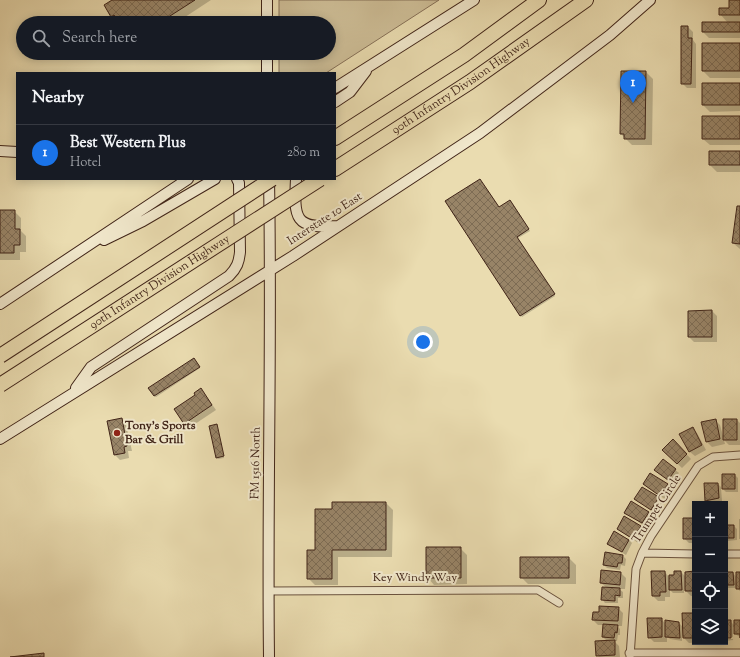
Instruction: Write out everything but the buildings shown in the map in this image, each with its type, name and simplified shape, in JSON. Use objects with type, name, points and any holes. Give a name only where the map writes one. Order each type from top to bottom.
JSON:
[{"type":"highway","name":"90th Infantry Division Highway","points":[[336,137],[464,55],[539,0]]},
{"type":"highway","name":"90th Infantry Division Highway","points":[[336,168],[470,82],[586,0]]},
{"type":"highway","name":"90th Infantry Division Highway","points":[[0,356],[269,180]]},
{"type":"highway","name":"90th Infantry Division Highway","points":[[0,386],[318,180]]},
{"type":"main road","points":[[267,0],[267,16]]},
{"type":"main road","points":[[336,87],[474,0]]},
{"type":"main road","name":"Interstate 10 East","points":[[0,439],[339,226],[480,133],[610,35],[650,0]]},
{"type":"main road","points":[[267,60],[267,72]]},
{"type":"main road","points":[[336,101],[350,92],[370,66]]},
{"type":"main road","points":[[0,151],[16,152]]},
{"type":"main road","points":[[0,304],[184,180]]},
{"type":"main road","points":[[68,257],[143,221],[213,180]]},
{"type":"main road","points":[[73,393],[91,367],[229,276],[236,268],[239,262],[240,252],[239,183],[238,180]]},
{"type":"main road","name":"FM 1516 North","points":[[269,657],[268,591],[271,180]]},
{"type":"main road","points":[[296,180],[294,207],[296,214],[311,226],[339,226]]},
{"type":"street","name":"Trumpet Circle","points":[[630,655],[636,569],[651,536],[698,466],[713,457],[740,455]]},
{"type":"street","points":[[642,553],[692,554]]},
{"type":"street","points":[[728,554],[740,554]]},
{"type":"street","name":"Key Windy Way","points":[[268,591],[538,590],[559,603]]},
{"type":"street","points":[[630,655],[740,652]]},
{"type":"shaded area","points":[[279,0],[439,0],[328,72],[279,72],[279,60],[336,60],[336,16],[279,16]]},
{"type":"place","name":"Best Western Plus","points":[[633,103]]},
{"type":"place","name":"Tony's Sports Bar & Grill","points":[[117,433]]}]
